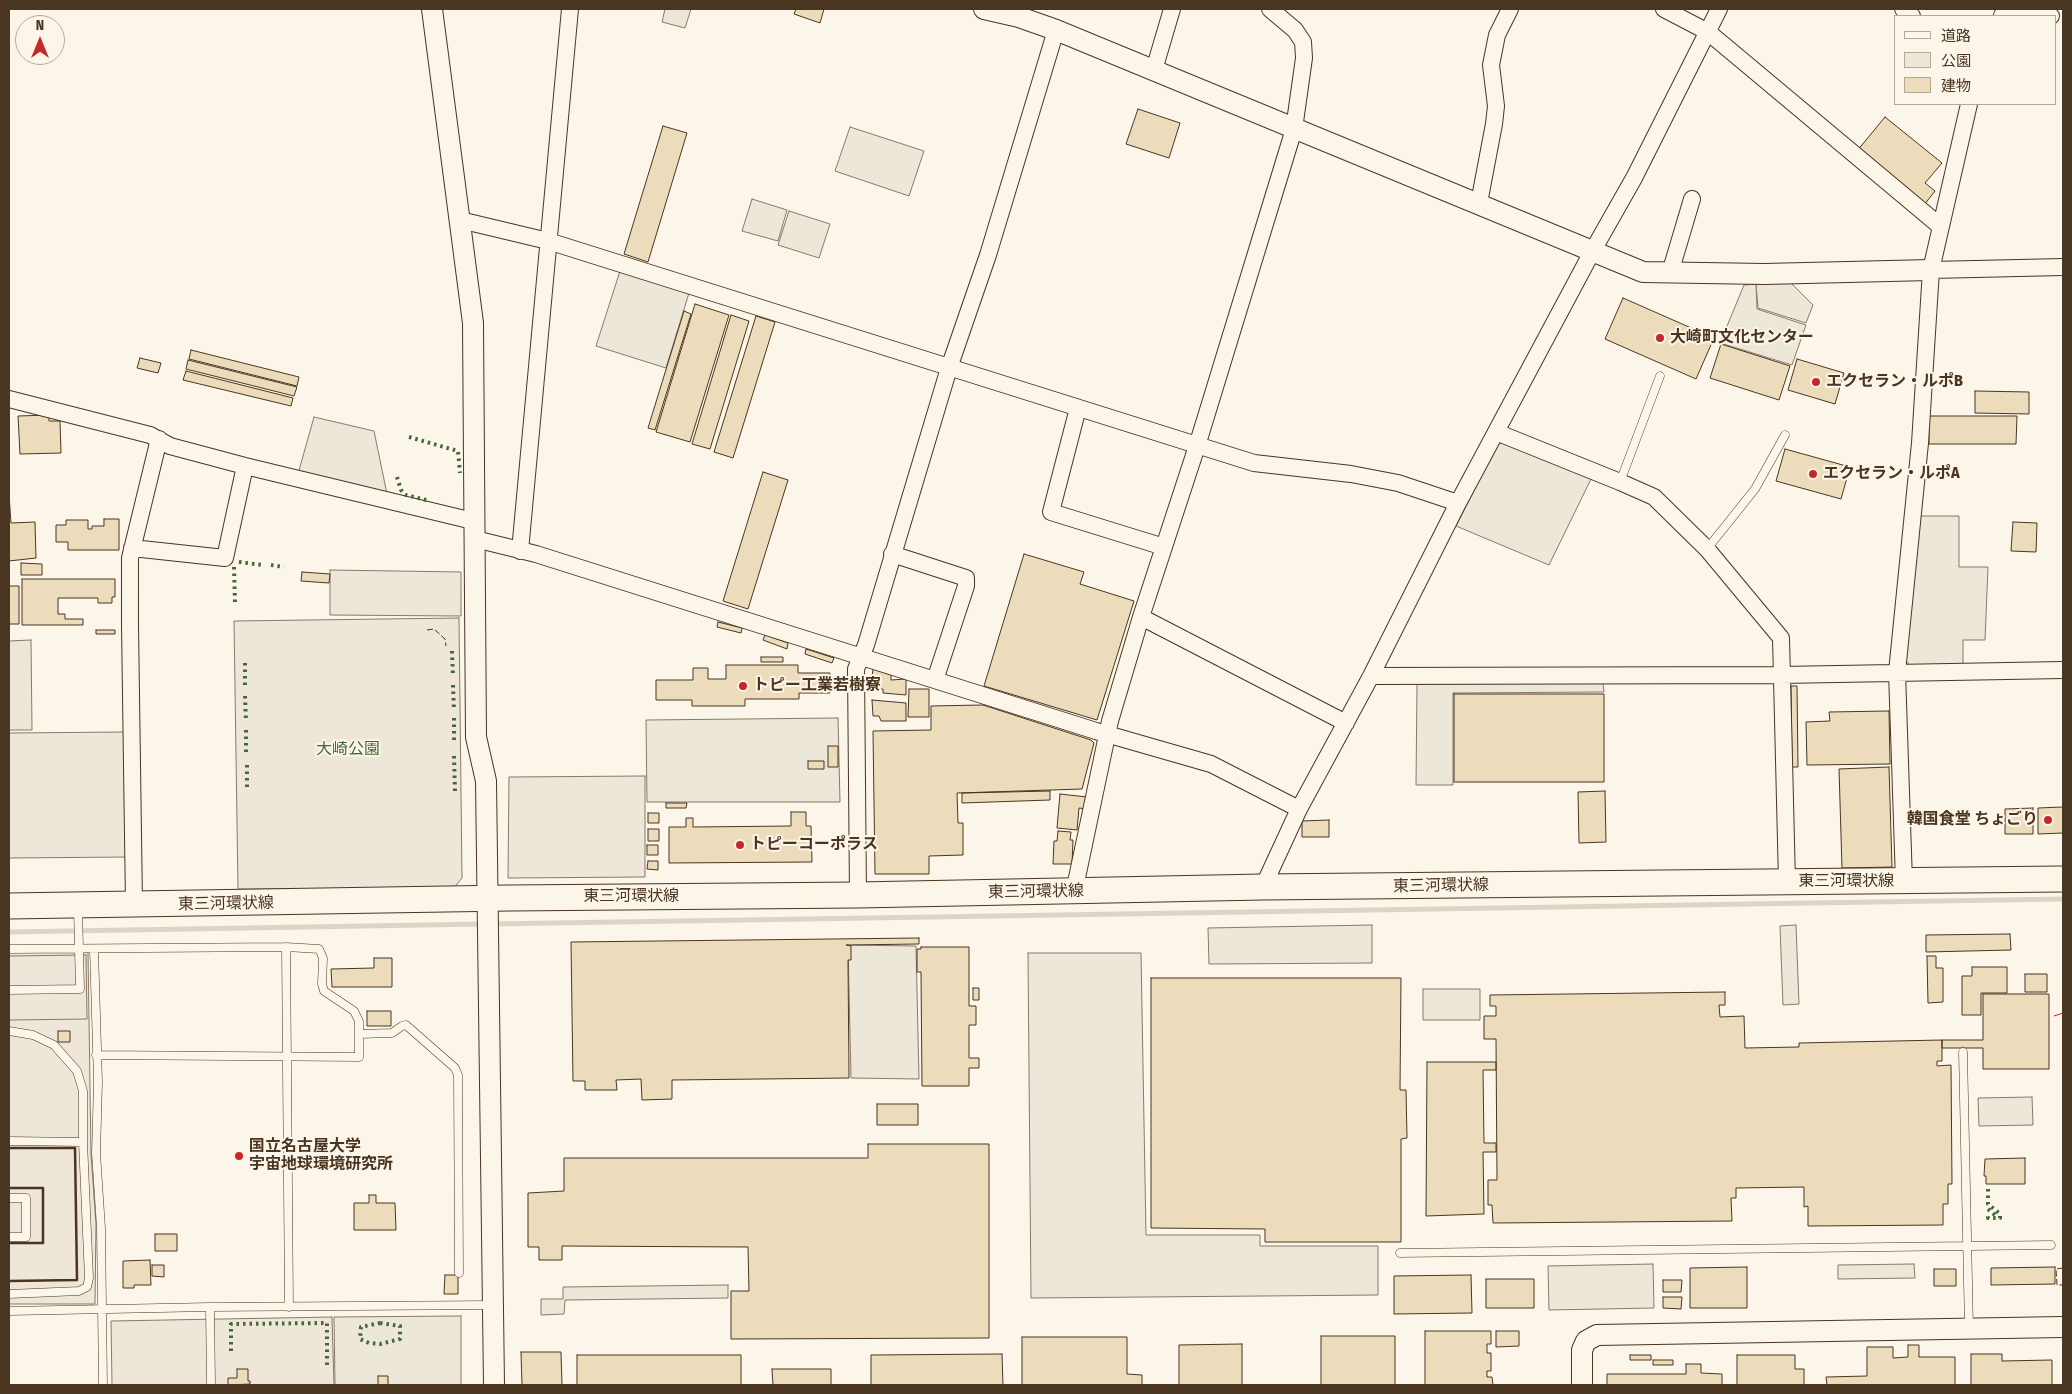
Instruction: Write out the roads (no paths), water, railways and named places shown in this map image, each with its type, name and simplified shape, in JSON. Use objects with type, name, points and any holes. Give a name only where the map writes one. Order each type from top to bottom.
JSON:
[{"type":"main road","name":"東三河環状線","points":[[9,906],[78,915],[134,905],[1263,888],[2063,879]]},
{"type":"street","points":[[432,9],[473,322],[476,737],[486,781],[494,1385]]},
{"type":"street","points":[[520,551],[570,9]]},
{"type":"street","points":[[984,9],[1020,13],[1056,30],[1294,129],[1479,203],[1643,272],[1764,274],[2063,267]]},
{"type":"street","points":[[1154,70],[1172,9]]},
{"type":"street","points":[[1074,892],[1108,734],[1140,617],[1197,446],[1294,129],[1304,58],[1303,42],[1295,30],[1270,9]]},
{"type":"street","points":[[1479,203],[1496,106],[1491,64],[1497,34],[1510,9]]},
{"type":"street","points":[[1664,9],[1708,32],[1940,226]]},
{"type":"street","points":[[1263,888],[1299,809],[1371,676],[1458,503],[1592,252],[1634,178],[1719,9]]},
{"type":"street","points":[[2003,13],[2035,15]]},
{"type":"street","points":[[858,895],[856,669],[866,644],[949,368],[988,255],[1056,30]]},
{"type":"street","points":[[1904,882],[1898,672],[1920,443],[1930,270],[1969,105]]},
{"type":"street","points":[[1670,273],[1692,199]]},
{"type":"street","points":[[460,220],[548,241],[1254,463],[1351,474],[1398,483],[1458,503]]},
{"type":"street","points":[[9,399],[150,435],[170,446],[474,530],[520,551],[536,554],[860,657],[1211,764],[1299,809]]},
{"type":"street","points":[[1078,408],[1051,512],[1164,547]]},
{"type":"street","points":[[1496,432],[1654,497],[1707,549],[1781,638],[1787,882]]},
{"type":"street","points":[[134,905],[130,625],[132,548],[159,440]]},
{"type":"street","points":[[132,548],[225,558],[245,466]]},
{"type":"street","points":[[892,554],[966,578],[966,586],[936,680]]},
{"type":"street","points":[[1140,617],[1346,722]]},
{"type":"street","points":[[1371,676],[1781,675],[2063,670]]},
{"type":"street","points":[[1582,1385],[1582,1350],[1586,1341],[1597,1335],[2063,1327]]},
{"type":"lane","points":[[1620,482],[1660,376]]},
{"type":"lane","points":[[1707,549],[1755,489],[1785,434]]},
{"type":"lane","points":[[9,990],[80,989],[78,915]]},
{"type":"lane","points":[[9,949],[79,944],[94,948],[286,947],[319,949],[322,952],[322,984],[324,991],[356,1014],[359,1034],[359,1057],[286,1058],[96,1055]]},
{"type":"lane","points":[[286,947],[289,1307]]},
{"type":"lane","points":[[94,948],[98,1082],[96,1153],[101,1214],[103,1385]]},
{"type":"lane","points":[[359,1034],[392,1034],[406,1025],[455,1068],[458,1075],[459,1273]]},
{"type":"lane","points":[[9,1031],[33,1035],[54,1045],[77,1071],[83,1091],[83,1142],[89,1278],[87,1286],[79,1291],[9,1294]]},
{"type":"lane","points":[[1963,1052],[1969,1330]]},
{"type":"lane","points":[[9,1141],[25,1143],[83,1142]]},
{"type":"lane","points":[[9,1198],[26,1198],[26,1236],[9,1237]]},
{"type":"lane","points":[[1400,1253],[2051,1245]]},
{"type":"lane","points":[[9,1311],[210,1307],[492,1305]]},
{"type":"lane","points":[[210,1307],[211,1385]]},
{"type":"waterway","points":[[491,924],[2063,899]]},
{"type":"waterway","points":[[9,932],[483,924]]},
{"type":"place","name":"大崎町文化センター","points":[[1660,338]]},
{"type":"place","name":"エクセラン・ルポB","points":[[1816,382]]},
{"type":"place","name":"エクセラン・ルポA","points":[[1813,474]]},
{"type":"place","name":"トピー工業若樹寮","points":[[743,686]]},
{"type":"place","name":"韓国食堂 ちょごり","points":[[2048,820]]},
{"type":"place","name":"トピーコーポラス","points":[[740,845]]},
{"type":"place","name":"国立名古屋大学 宇宙地球環境研究所","points":[[239,1156]]},
{"type":"park label","name":"大崎公園","points":[[348,750]]}]
